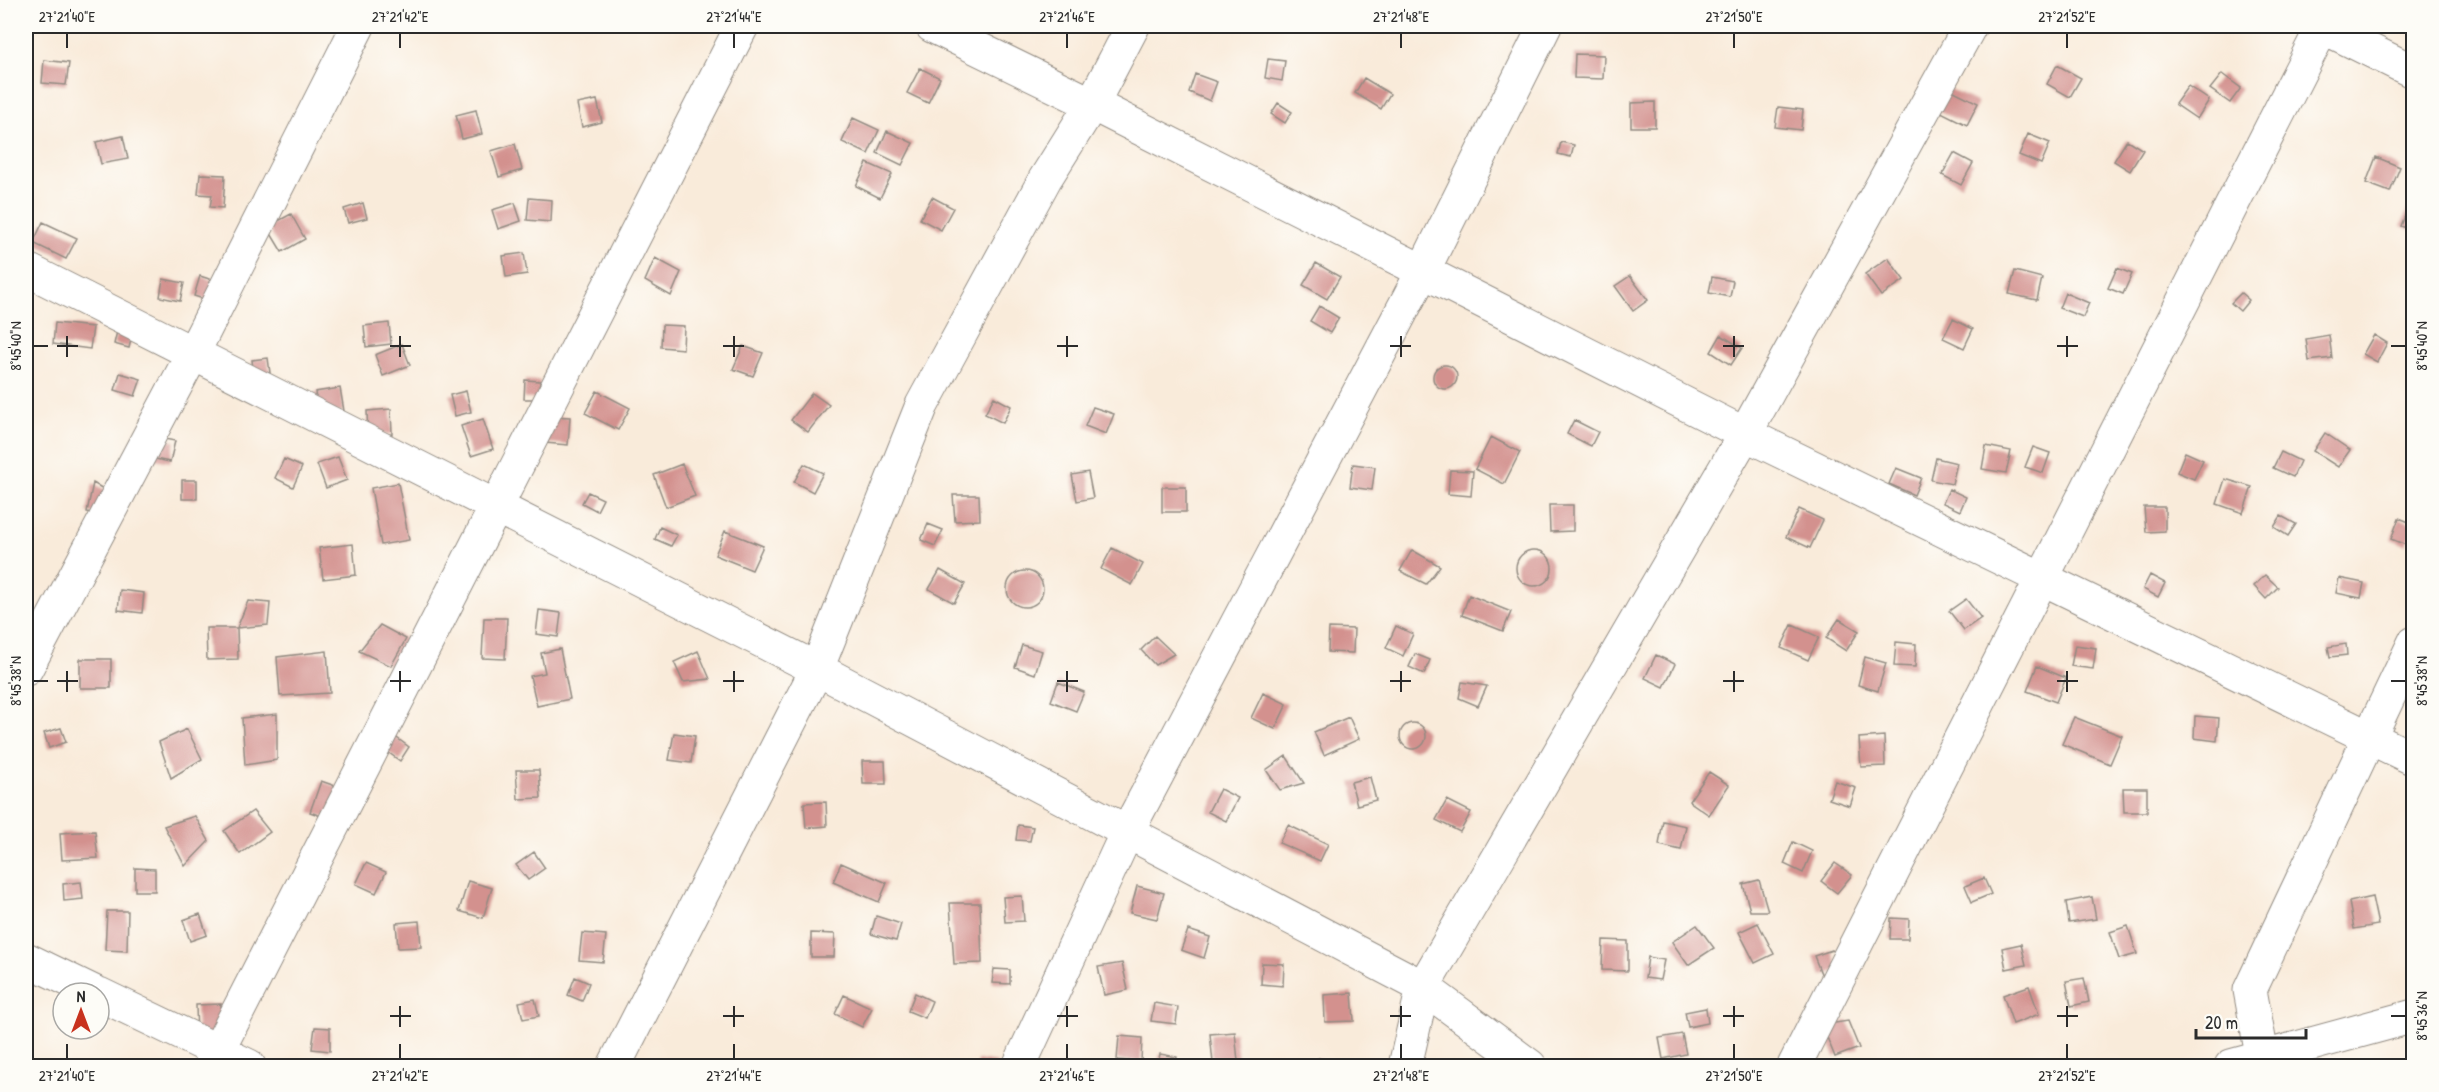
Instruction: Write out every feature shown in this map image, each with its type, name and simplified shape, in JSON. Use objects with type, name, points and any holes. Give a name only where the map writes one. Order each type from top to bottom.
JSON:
[{"type":"street","points":[[26,669],[193,353],[358,26]]},
{"type":"street","points":[[214,1059],[742,26]]},
{"type":"street","points":[[932,26],[1092,104],[1745,434],[2414,759]]},
{"type":"street","points":[[614,1066],[817,669],[922,405],[1045,179],[1092,104],[1133,26]]},
{"type":"street","points":[[1019,1066],[1127,832],[1423,271],[1545,26]]},
{"type":"street","points":[[1406,1066],[1423,987],[1745,434],[1970,26]]},
{"type":"street","points":[[1794,1066],[2322,26],[2414,72]]},
{"type":"street","points":[[26,269],[817,669],[1423,987],[1530,1066]]},
{"type":"street","points":[[2414,643],[2250,990],[2252,1064],[2414,1016]]},
{"type":"street","points":[[26,959],[71,981]]},
{"type":"street","points":[[111,1001],[214,1059],[249,1066]]},
{"type":"building","points":[[1575,54],[1604,55],[1603,79],[1574,78]]},
{"type":"building","points":[[1268,59],[1285,61],[1282,81],[1265,78]]},
{"type":"building","points":[[44,60],[69,63],[66,85],[42,83]]},
{"type":"building","points":[[2057,65],[2081,78],[2070,97],[2047,84]]},
{"type":"building","points":[[920,68],[940,78],[928,103],[907,93]]},
{"type":"building","points":[[1195,74],[1217,82],[1210,101],[1189,92]]},
{"type":"building","points":[[2222,74],[2241,88],[2230,103],[2210,89]]},
{"type":"building","points":[[1364,78],[1390,94],[1381,109],[1355,93]]},
{"type":"building","points":[[2188,86],[2209,100],[2197,119],[2175,104]]},
{"type":"building","points":[[1946,87],[1978,103],[1967,125],[1935,109]]},
{"type":"building","points":[[597,100],[602,122],[582,127],[577,104]]},
{"type":"building","points":[[1655,102],[1655,127],[1631,127],[1631,103]]},
{"type":"building","points":[[1278,103],[1292,112],[1285,123],[1271,114]]},
{"type":"building","points":[[1778,107],[1803,110],[1801,130],[1775,127]]},
{"type":"building","points":[[476,110],[482,134],[462,139],[456,115]]},
{"type":"building","points":[[853,118],[879,130],[868,154],[842,142]]},
{"type":"building","points":[[887,131],[913,143],[902,165],[877,153]]},
{"type":"building","points":[[2028,134],[2050,143],[2041,164],[2019,155]]},
{"type":"building","points":[[123,136],[128,159],[101,164],[96,142]]},
{"type":"building","points":[[2127,140],[2143,150],[2130,171],[2114,161]]},
{"type":"building","points":[[1561,142],[1574,145],[1571,157],[1558,154]]},
{"type":"building","points":[[515,144],[522,170],[499,177],[491,151]]},
{"type":"building","points":[[1954,153],[1973,163],[1961,185],[1942,175]]},
{"type":"building","points":[[2376,157],[2400,167],[2390,192],[2366,183]]},
{"type":"building","points":[[867,163],[892,174],[880,198],[856,186]]},
{"type":"building","points":[[200,174],[225,175],[223,208],[210,207],[212,195],[198,194]]},
{"type":"building","points":[[932,197],[953,208],[941,230],[920,219]]},
{"type":"building","points":[[529,198],[552,200],[551,222],[527,220]]},
{"type":"building","points":[[363,203],[367,218],[348,223],[344,209]]},
{"type":"building","points":[[515,203],[521,221],[498,229],[492,210]]},
{"type":"building","points":[[2410,203],[2414,204],[2414,231],[2401,226]]},
{"type":"building","points":[[291,214],[305,239],[282,252],[267,227]]},
{"type":"building","points":[[43,222],[77,238],[66,259],[33,243]]},
{"type":"building","points":[[524,253],[527,274],[506,277],[503,256]]},
{"type":"building","points":[[655,258],[681,272],[671,296],[645,281]]},
{"type":"building","points":[[1888,258],[1904,280],[1881,296],[1865,274]]},
{"type":"building","points":[[1316,263],[1340,277],[1327,299],[1303,285]]},
{"type":"building","points":[[2117,268],[2132,274],[2123,294],[2108,288]]},
{"type":"building","points":[[2015,271],[2042,278],[2037,300],[2009,294]]},
{"type":"building","points":[[200,276],[222,283],[216,303],[194,296]]},
{"type":"building","points":[[1630,276],[1648,300],[1633,311],[1615,286]]},
{"type":"building","points":[[1712,277],[1733,281],[1730,297],[1709,293]]},
{"type":"building","points":[[163,279],[184,283],[180,301],[160,297]]},
{"type":"building","points":[[2065,293],[2089,303],[2083,317],[2059,308]]},
{"type":"building","points":[[2241,293],[2249,300],[2240,311],[2231,303]]},
{"type":"building","points":[[1319,306],[1339,318],[1330,333],[1310,321]]},
{"type":"building","points":[[1953,319],[1973,329],[1964,348],[1943,338]]},
{"type":"building","points":[[55,323],[93,327],[90,349],[53,344]]},
{"type":"building","points":[[119,323],[134,326],[129,348],[114,344]]},
{"type":"building","points":[[389,323],[391,344],[366,347],[364,326]]},
{"type":"building","points":[[662,325],[684,326],[683,349],[661,347]]},
{"type":"building","points":[[1721,335],[1742,348],[1731,365],[1711,352]]},
{"type":"building","points":[[2329,335],[2332,358],[2309,361],[2306,339]]},
{"type":"building","points":[[2374,335],[2387,343],[2377,362],[2363,354]]},
{"type":"building","points":[[402,344],[410,365],[383,376],[375,355]]},
{"type":"building","points":[[743,346],[763,353],[753,376],[733,369]]},
{"type":"building","points":[[268,358],[270,373],[254,376],[252,360]]},
{"type":"building","points":[[1445,365],[1450,366],[1456,372],[1456,382],[1450,388],[1445,389],[1440,388],[1434,382],[1433,377],[1434,372],[1440,366]]},
{"type":"building","points":[[120,373],[141,379],[135,396],[115,390]]},
{"type":"building","points":[[525,380],[540,381],[540,399],[524,399]]},
{"type":"building","points":[[340,388],[344,411],[318,415],[315,392]]},
{"type":"building","points":[[466,391],[471,412],[455,416],[450,395]]},
{"type":"building","points":[[597,391],[630,408],[618,430],[585,413]]},
{"type":"building","points":[[812,393],[829,405],[808,432],[791,420]]},
{"type":"building","points":[[994,397],[1011,406],[1003,423],[985,414]]},
{"type":"building","points":[[1093,407],[1114,414],[1106,434],[1085,426]]},
{"type":"building","points":[[391,409],[392,434],[368,435],[367,411]]},
{"type":"building","points":[[547,416],[570,417],[568,445],[545,443]]},
{"type":"building","points":[[483,419],[493,449],[471,456],[461,426]]},
{"type":"building","points":[[1574,420],[1598,432],[1591,446],[1567,434]]},
{"type":"building","points":[[2325,433],[2350,450],[2338,467],[2313,451]]},
{"type":"building","points":[[155,437],[175,441],[170,462],[150,458]]},
{"type":"building","points":[[1491,437],[1520,452],[1504,484],[1475,469]]},
{"type":"building","points":[[1986,446],[2011,451],[2006,473],[1982,469]]},
{"type":"building","points":[[2033,447],[2050,453],[2043,473],[2025,467]]},
{"type":"building","points":[[2185,452],[2203,460],[2194,479],[2177,472]]},
{"type":"building","points":[[2281,452],[2300,461],[2293,477],[2273,468]]},
{"type":"building","points":[[338,457],[347,480],[326,488],[317,464]]},
{"type":"building","points":[[1936,458],[1957,463],[1952,484],[1931,480]]},
{"type":"building","points":[[284,459],[302,467],[293,487],[275,478]]},
{"type":"building","points":[[682,464],[695,496],[666,507],[654,475]]},
{"type":"building","points":[[804,464],[823,473],[813,492],[794,482]]},
{"type":"building","points":[[1353,464],[1375,467],[1372,490],[1350,487]]},
{"type":"building","points":[[1896,468],[1921,478],[1914,495],[1889,484]]},
{"type":"building","points":[[1450,470],[1473,471],[1471,496],[1448,494]]},
{"type":"building","points":[[1088,472],[1093,498],[1077,501],[1072,475]]},
{"type":"building","points":[[2225,479],[2252,487],[2243,513],[2217,504]]},
{"type":"building","points":[[182,480],[197,480],[197,499],[182,499]]},
{"type":"building","points":[[93,483],[107,491],[102,515],[87,512]]},
{"type":"building","points":[[398,483],[409,540],[381,545],[371,488]]},
{"type":"building","points":[[1162,487],[1186,487],[1186,512],[1162,512]]},
{"type":"building","points":[[1949,489],[1966,497],[1960,511],[1943,503]]},
{"type":"building","points":[[588,492],[603,499],[597,511],[582,503]]},
{"type":"building","points":[[953,495],[979,495],[980,520],[955,521]]},
{"type":"building","points":[[1549,505],[1573,505],[1573,531],[1550,532]]},
{"type":"building","points":[[2144,507],[2165,507],[2165,531],[2146,532]]},
{"type":"building","points":[[1799,509],[1823,520],[1810,548],[1786,537]]},
{"type":"building","points":[[2281,516],[2296,524],[2288,536],[2274,527]]},
{"type":"building","points":[[2399,518],[2414,524],[2406,545],[2391,539]]},
{"type":"building","points":[[928,524],[943,530],[935,546],[921,540]]},
{"type":"building","points":[[660,527],[677,535],[671,546],[655,539]]},
{"type":"building","points":[[725,531],[763,546],[752,570],[715,555]]},
{"type":"building","points":[[353,544],[356,575],[323,579],[319,548]]},
{"type":"building","points":[[1112,548],[1143,564],[1132,585],[1101,569]]},
{"type":"building","points":[[1412,550],[1440,566],[1426,584],[1400,571]]},
{"type":"building","points":[[1534,550],[1546,556],[1552,568],[1546,580],[1534,586],[1522,580],[1516,568],[1522,556]]},
{"type":"building","points":[[940,570],[965,584],[954,603],[929,589]]},
{"type":"building","points":[[1025,571],[1037,577],[1043,589],[1037,601],[1025,607],[1013,601],[1007,589],[1013,577]]},
{"type":"building","points":[[2150,575],[2165,583],[2158,597],[2143,589]]},
{"type":"building","points":[[2265,575],[2278,587],[2266,599],[2254,586]]},
{"type":"building","points":[[2339,578],[2364,583],[2361,598],[2336,593]]},
{"type":"building","points":[[120,590],[144,593],[142,613],[118,610]]},
{"type":"building","points":[[1469,595],[1511,612],[1503,631],[1462,615]]},
{"type":"building","points":[[1966,599],[1981,618],[1964,630],[1949,611]]},
{"type":"building","points":[[248,601],[270,603],[268,625],[237,628]]},
{"type":"building","points":[[539,610],[561,613],[558,637],[536,634]]},
{"type":"building","points":[[484,618],[507,618],[505,659],[482,658]]},
{"type":"building","points":[[1839,619],[1859,631],[1846,651],[1826,638]]},
{"type":"building","points":[[380,625],[406,639],[391,666],[359,651]]},
{"type":"building","points":[[1792,625],[1819,637],[1808,660],[1781,648]]},
{"type":"building","points":[[1396,626],[1413,634],[1403,656],[1386,648]]},
{"type":"building","points":[[206,628],[237,628],[238,659],[207,660]]},
{"type":"building","points":[[1329,628],[1354,629],[1353,653],[1328,652]]},
{"type":"building","points":[[1155,636],[1174,654],[1155,665],[1141,650]]},
{"type":"building","points":[[1896,642],[1916,644],[1915,667],[1894,666]]},
{"type":"building","points":[[2346,644],[2347,655],[2330,657],[2328,647]]},
{"type":"building","points":[[1022,645],[1042,651],[1035,674],[1015,667]]},
{"type":"building","points":[[2075,645],[2096,648],[2093,669],[2071,666]]},
{"type":"building","points":[[560,649],[570,699],[537,706],[530,676],[545,673],[541,653]]},
{"type":"building","points":[[327,651],[330,693],[280,696],[277,657]]},
{"type":"building","points":[[698,651],[710,679],[683,682],[674,662]]},
{"type":"building","points":[[1415,654],[1430,660],[1424,674],[1409,667]]},
{"type":"building","points":[[1656,655],[1675,664],[1664,687],[1645,678]]},
{"type":"building","points":[[1865,657],[1886,663],[1878,691],[1858,685]]},
{"type":"building","points":[[80,659],[111,659],[111,688],[80,688]]},
{"type":"building","points":[[2037,666],[2066,678],[2056,702],[2027,691]]},
{"type":"building","points":[[1058,682],[1084,692],[1076,711],[1051,701]]},
{"type":"building","points":[[1462,682],[1487,686],[1478,706],[1459,698]]},
{"type":"building","points":[[1263,693],[1287,704],[1275,729],[1251,718]]},
{"type":"building","points":[[277,714],[277,760],[245,765],[242,718]]},
{"type":"building","points":[[2195,716],[2219,718],[2217,741],[2194,738]]},
{"type":"building","points":[[1349,717],[1359,739],[1324,755],[1314,732]]},
{"type":"building","points":[[2074,717],[2122,736],[2110,764],[2062,744]]},
{"type":"building","points":[[26,723],[30,724],[28,757],[26,757]]},
{"type":"building","points":[[1413,723],[1422,727],[1426,736],[1422,745],[1413,749],[1404,745],[1400,736],[1404,727]]},
{"type":"building","points":[[61,728],[66,742],[49,748],[44,733]]},
{"type":"building","points":[[187,729],[202,759],[171,778],[159,742]]},
{"type":"building","points":[[390,733],[409,747],[400,761],[381,747]]},
{"type":"building","points":[[674,733],[695,736],[691,763],[669,760]]},
{"type":"building","points":[[1884,736],[1885,766],[1861,767],[1859,738]]},
{"type":"building","points":[[1286,756],[1304,783],[1280,790],[1266,770]]},
{"type":"building","points":[[862,761],[885,761],[886,784],[863,784]]},
{"type":"building","points":[[516,770],[539,770],[541,798],[518,799]]},
{"type":"building","points":[[1709,772],[1729,785],[1709,815],[1689,801]]},
{"type":"building","points":[[1370,777],[1376,800],[1357,805],[1351,782]]},
{"type":"building","points":[[321,781],[344,789],[332,820],[310,812]]},
{"type":"building","points":[[1835,781],[1856,788],[1850,806],[1829,799]]},
{"type":"building","points":[[2123,788],[2147,788],[2147,812],[2124,812]]},
{"type":"building","points":[[1220,789],[1238,798],[1226,821],[1208,812]]},
{"type":"building","points":[[1447,800],[1471,812],[1460,832],[1436,820]]},
{"type":"building","points":[[826,802],[827,826],[806,828],[804,803]]},
{"type":"building","points":[[253,811],[270,832],[240,854],[224,831]]},
{"type":"building","points":[[195,816],[209,841],[185,866],[164,826]]},
{"type":"building","points":[[1663,821],[1686,826],[1681,850],[1659,845]]},
{"type":"building","points":[[1018,825],[1033,827],[1030,841],[1016,840]]},
{"type":"building","points":[[1288,825],[1328,844],[1320,861],[1279,843]]},
{"type":"building","points":[[95,831],[98,858],[62,860],[60,833]]},
{"type":"building","points":[[1793,842],[1812,851],[1803,873],[1784,864]]},
{"type":"building","points":[[534,852],[545,868],[528,880],[516,865]]},
{"type":"building","points":[[366,863],[386,872],[376,893],[356,884]]},
{"type":"building","points":[[841,863],[887,883],[879,902],[833,882]]},
{"type":"building","points":[[1835,863],[1852,875],[1837,893],[1821,881]]},
{"type":"building","points":[[135,868],[155,869],[155,891],[135,891]]},
{"type":"building","points":[[1984,878],[1991,894],[1972,902],[1965,886]]},
{"type":"building","points":[[1759,880],[1768,911],[1750,911],[1743,884]]},
{"type":"building","points":[[468,881],[492,888],[483,918],[459,911]]},
{"type":"building","points":[[81,882],[83,899],[64,901],[63,884]]},
{"type":"building","points":[[1137,886],[1164,893],[1157,919],[1130,913]]},
{"type":"building","points":[[1022,896],[1024,921],[1005,922],[1003,897]]},
{"type":"building","points":[[2092,897],[2096,919],[2069,923],[2066,902]]},
{"type":"building","points":[[2372,897],[2378,925],[2354,929],[2349,902]]},
{"type":"building","points":[[950,903],[980,903],[982,963],[954,964]]},
{"type":"building","points":[[107,911],[128,911],[127,951],[105,950]]},
{"type":"building","points":[[200,914],[207,935],[190,941],[183,920]]},
{"type":"building","points":[[876,916],[901,924],[896,941],[871,934]]},
{"type":"building","points":[[1891,918],[1909,919],[1908,939],[1890,939]]},
{"type":"building","points":[[419,921],[421,947],[398,948],[396,923]]},
{"type":"building","points":[[1758,923],[1774,954],[1755,963],[1739,932]]},
{"type":"building","points":[[1697,925],[1714,948],[1688,965],[1672,942]]},
{"type":"building","points":[[2128,926],[2137,954],[2119,959],[2110,932]]},
{"type":"building","points":[[1188,930],[1210,937],[1204,958],[1181,950]]},
{"type":"building","points":[[582,933],[606,935],[603,962],[579,960]]},
{"type":"building","points":[[811,933],[835,934],[834,957],[811,957]]},
{"type":"building","points":[[1603,940],[1628,941],[1628,971],[1602,970]]},
{"type":"building","points":[[2021,944],[2026,965],[2006,969],[2002,948]]},
{"type":"building","points":[[1832,950],[1839,970],[1822,976],[1814,956]]},
{"type":"building","points":[[1648,957],[1664,960],[1660,980],[1645,978]]},
{"type":"building","points":[[1122,963],[1128,990],[1104,995],[1098,967]]},
{"type":"building","points":[[1262,963],[1284,964],[1283,986],[1261,984]]},
{"type":"building","points":[[994,969],[1010,970],[1010,984],[992,983]]},
{"type":"building","points":[[575,977],[589,983],[582,1001],[568,995]]},
{"type":"building","points":[[2084,978],[2089,1002],[2071,1006],[2066,981]]},
{"type":"building","points":[[2029,986],[2039,1014],[2013,1024],[2003,995]]},
{"type":"building","points":[[915,993],[932,1001],[925,1018],[908,1011]]},
{"type":"building","points":[[1352,993],[1354,1021],[1325,1022],[1324,995]]},
{"type":"building","points":[[844,995],[872,1008],[862,1027],[835,1014]]},
{"type":"building","points":[[535,999],[539,1016],[523,1019],[519,1002]]},
{"type":"building","points":[[1154,1003],[1178,1007],[1176,1024],[1151,1021]]},
{"type":"building","points":[[221,1004],[222,1037],[197,1037],[196,1005]]},
{"type":"building","points":[[1706,1008],[1708,1023],[1688,1027],[1685,1012]]},
{"type":"building","points":[[1848,1021],[1859,1048],[1835,1057],[1822,1025]]},
{"type":"building","points":[[315,1027],[330,1028],[330,1051],[312,1049]]},
{"type":"building","points":[[1235,1032],[1238,1061],[1213,1063],[1210,1034]]},
{"type":"building","points":[[1682,1034],[1686,1054],[1663,1059],[1659,1038]]},
{"type":"building","points":[[1119,1036],[1142,1038],[1141,1062],[1117,1060]]},
{"type":"building","points":[[1160,1054],[1177,1057],[1175,1066],[1157,1066]]},
{"type":"building","points":[[1319,1058],[1323,1066],[1307,1066],[1306,1063]]},
{"type":"building","points":[[977,1060],[997,1063],[996,1066],[977,1066]]}]
